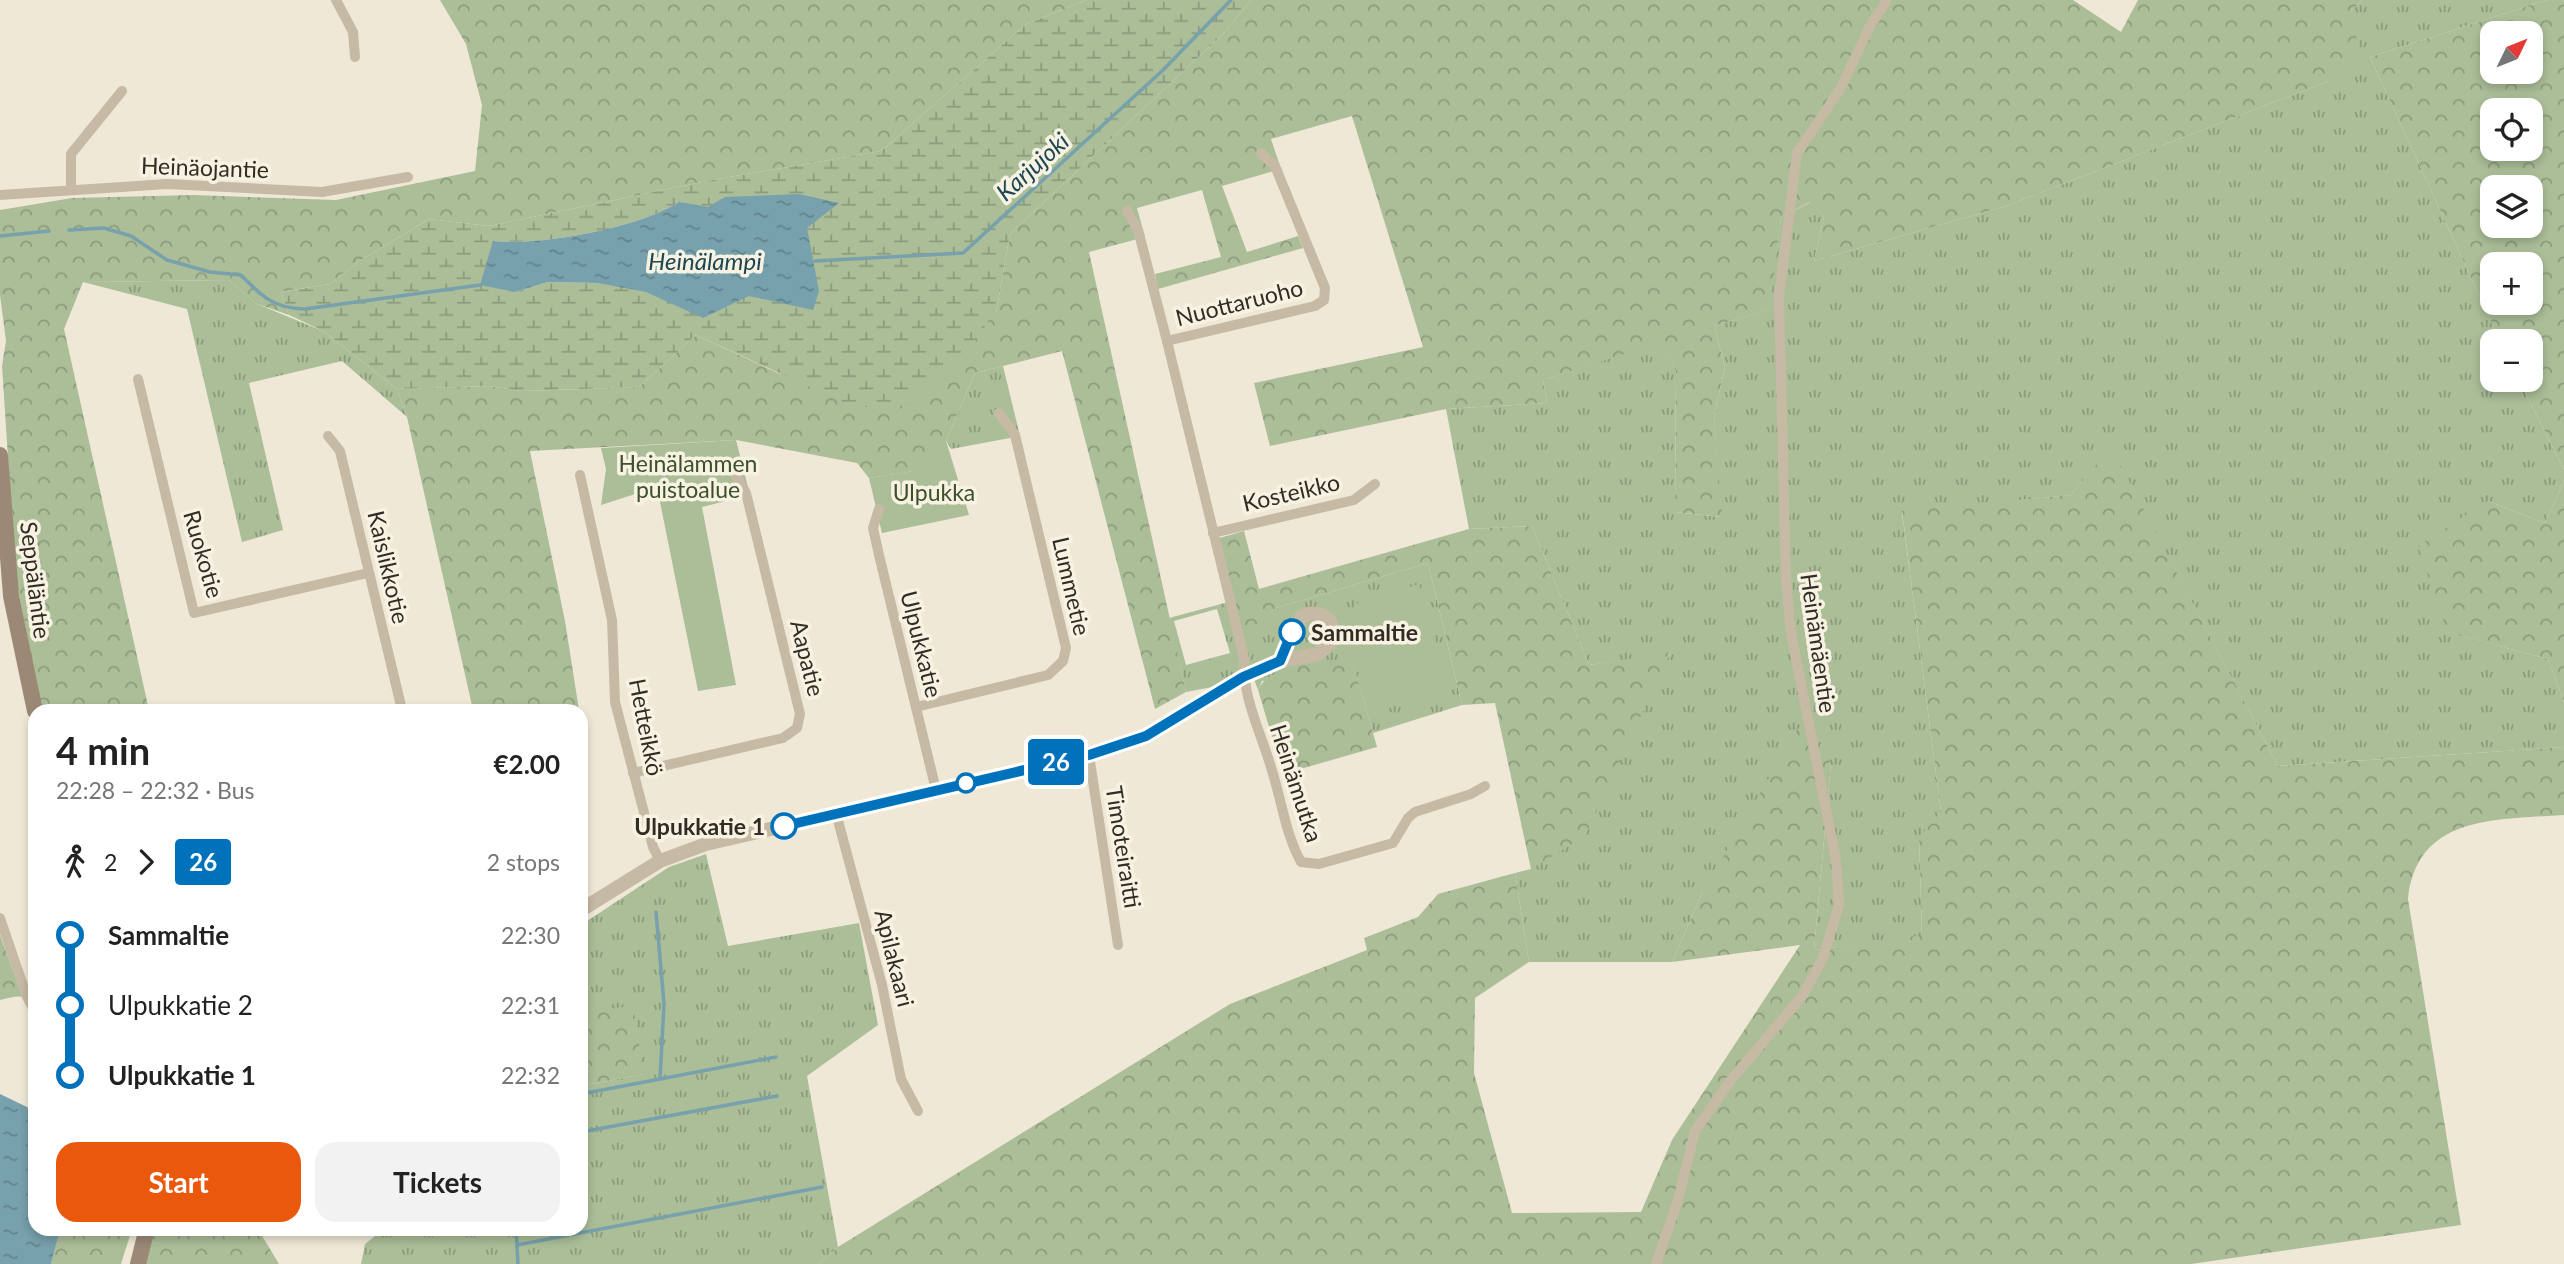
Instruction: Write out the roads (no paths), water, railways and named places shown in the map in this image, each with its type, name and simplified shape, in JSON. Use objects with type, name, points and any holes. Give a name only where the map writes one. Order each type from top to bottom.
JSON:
[{"type":"main road","name":"Seppäläntie","points":[[0,455],[6,596],[33,704]]},
{"type":"main road","points":[[138,1264],[145,1236]]},
{"type":"street","points":[[336,0],[354,32],[355,57]]},
{"type":"street","name":"Heinämäentie","points":[[1656,1264],[1678,1200],[1695,1131],[1731,1080],[1803,995],[1823,958],[1839,905],[1836,860],[1791,633],[1786,580],[1779,297],[1797,153],[1842,88],[1869,28],[1887,0]]},
{"type":"street","points":[[71,188],[71,153],[122,91]]},
{"type":"street","name":"Nuottaruoho","points":[[1167,341],[1315,306],[1324,300],[1325,288],[1275,166],[1261,153]]},
{"type":"street","name":"Heinäojantie","points":[[0,195],[71,188],[167,184],[322,192],[408,177]]},
{"type":"street","points":[[1126,211],[1138,230],[1167,341],[1244,658],[1243,677]]},
{"type":"street","name":"Ruokotie","points":[[138,379],[194,612],[368,573]]},
{"type":"street","name":"Lummetie","points":[[916,707],[1048,675],[1063,661],[1066,648],[1015,435],[999,413]]},
{"type":"street","name":"Kaislikkotie","points":[[328,436],[340,451],[401,704]]},
{"type":"street","name":"Hetteikkö","points":[[579,475],[612,620],[615,702],[660,861]]},
{"type":"street","name":"Aapatie","points":[[633,773],[783,738],[797,728],[800,714],[746,494],[736,476]]},
{"type":"street","name":"Kosteikko","points":[[1213,533],[1354,500],[1375,484]]},
{"type":"street","name":"Ulpukkatie","points":[[879,509],[873,528],[936,790]]},
{"type":"street","points":[[588,906],[660,861],[706,844],[1089,755],[1146,736],[1243,677],[1280,661]]},
{"type":"street","name":"Heinämutka","points":[[1243,677],[1294,848],[1301,862],[1319,864],[1393,843],[1408,818],[1415,812],[1471,794],[1485,786]]},
{"type":"street","name":"Timoteiraitti","points":[[1089,755],[1118,945]]},
{"type":"street","name":"Apilakaari","points":[[836,813],[882,985],[901,1079],[918,1111]]},
{"type":"street","points":[[0,918],[28,999]]},
{"type":"water","name":"Heinälampi","points":[[799,194],[839,203],[807,228],[819,291],[813,310],[749,296],[703,318],[646,292],[598,283],[548,282],[515,292],[480,285],[493,241],[537,241],[589,233],[640,220],[679,202],[708,207],[725,197]]},
{"type":"water","points":[[0,1094],[28,1108],[28,1236],[59,1236],[51,1264],[0,1264]]},
{"type":"waterway","name":"Karjujoki","points":[[815,261],[963,253],[1162,71],[1231,0]]},
{"type":"waterway","points":[[69,230],[104,228],[131,236],[167,260],[210,272],[241,275],[269,300],[285,307],[305,309],[480,285]]},
{"type":"waterway","points":[[0,236],[49,231]]},
{"type":"waterway","points":[[656,912],[664,1004],[660,1079]]},
{"type":"waterway","points":[[588,1093],[776,1057]]},
{"type":"waterway","points":[[588,1131],[777,1096]]},
{"type":"waterway","points":[[588,1231],[822,1187]]},
{"type":"waterway","points":[[516,1236],[518,1264]]},
{"type":"waterway","points":[[517,1245],[564,1236]]},
{"type":"place","name":"Sammaltie","points":[[1292,632]]},
{"type":"place","name":"Ulpukkatie 1","points":[[784,826]]},
{"type":"park label","name":"Heinälammen puistoalue","points":[[688,476]]},
{"type":"park label","name":"Ulpukka","points":[[934,492]]}]
